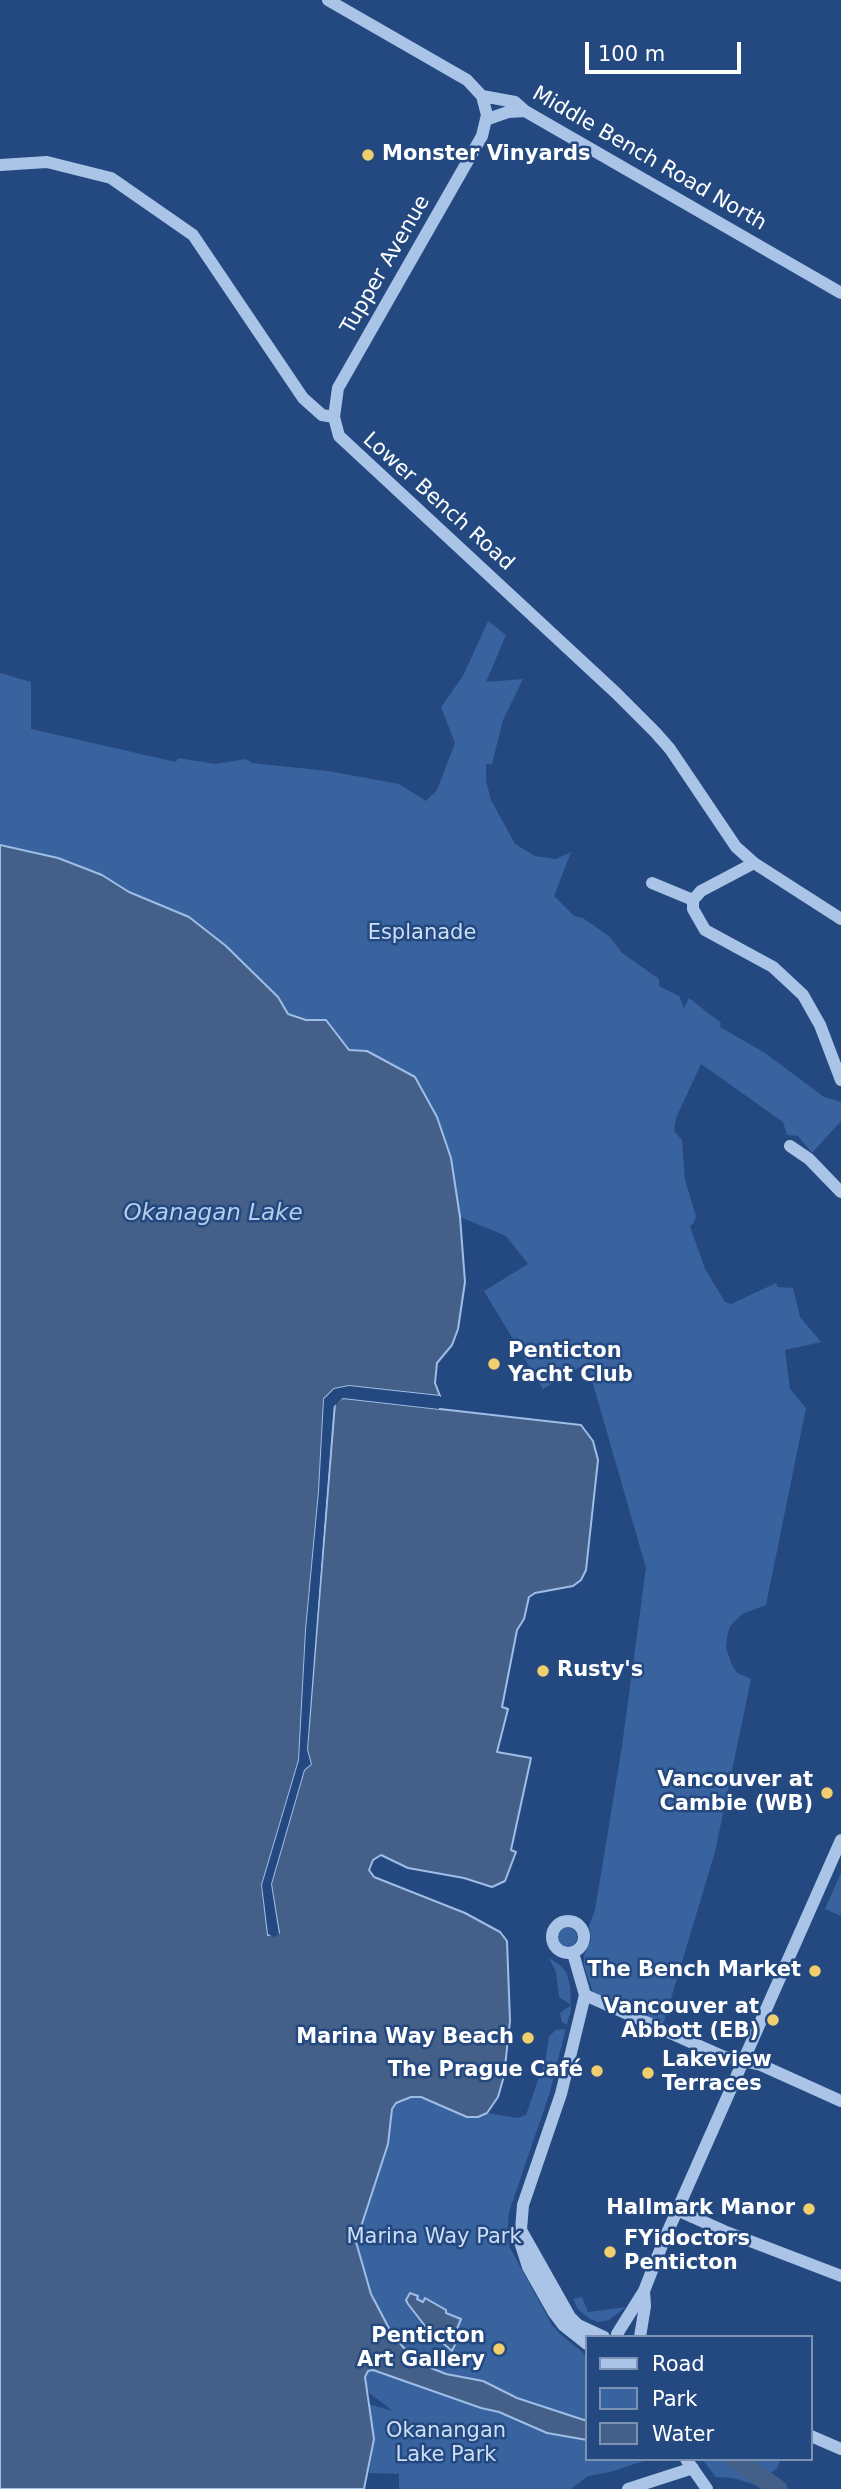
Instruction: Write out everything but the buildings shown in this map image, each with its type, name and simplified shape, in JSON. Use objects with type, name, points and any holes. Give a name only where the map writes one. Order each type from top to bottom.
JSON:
[{"type":"street","name":"Middle Bench Road North","points":[[328,0],[467,80],[482,96],[515,103],[841,293]]},
{"type":"street","points":[[482,96],[488,119],[508,112],[525,111]]},
{"type":"street","name":"Tupper Avenue","points":[[334,417],[335,400],[343,377],[482,136],[488,119]]},
{"type":"street","points":[[0,165],[47,162],[111,178],[193,235],[303,398],[322,415],[334,417]]},
{"type":"street","name":"Lower Bench Road","points":[[334,417],[339,436],[352,451],[407,498],[655,732],[729,839],[754,863],[841,919]]},
{"type":"street","points":[[754,863],[701,891],[694,900],[693,909],[705,930],[773,967],[803,995],[820,1024],[841,1080]]},
{"type":"street","points":[[652,883],[694,900]]},
{"type":"street","points":[[790,1146],[808,1159],[841,1192]]},
{"type":"street","points":[[614,2335],[644,2291],[677,2210],[841,1840]]},
{"type":"street","points":[[573,1952],[585,1995],[561,2094],[523,2205],[520,2228],[523,2255],[544,2297],[563,2325],[586,2343]]},
{"type":"street","points":[[585,1995],[722,2056],[761,2065],[841,2101]]},
{"type":"street","points":[[677,2210],[841,2276]]},
{"type":"street","points":[[520,2228],[570,2317],[578,2325],[600,2335]]},
{"type":"street","points":[[640,2335],[645,2306],[644,2291]]},
{"type":"street","points":[[813,2437],[841,2449]]},
{"type":"street","points":[[628,2489],[689,2464],[707,2489]]},
{"type":"green space","name":"Esplanade","points":[[488,621],[506,635],[486,682],[523,679],[503,720],[492,764],[486,764],[486,781],[491,800],[515,844],[535,856],[556,859],[571,852],[554,896],[574,916],[583,918],[610,937],[622,953],[659,979],[659,986],[679,996],[684,1008],[689,998],[721,1023],[720,1027],[765,1053],[824,1097],[841,1102],[841,1121],[812,1153],[798,1136],[787,1135],[783,1122],[701,1064],[676,1118],[674,1131],[682,1140],[685,1180],[696,1216],[690,1226],[705,1269],[725,1302],[731,1304],[776,1283],[778,1287],[793,1288],[800,1317],[821,1342],[785,1350],[790,1389],[806,1408],[766,1605],[742,1614],[730,1626],[727,1637],[726,1648],[732,1665],[737,1673],[751,1679],[715,1852],[663,2025],[593,1992],[584,1966],[584,1955],[591,1940],[589,1926],[595,1910],[622,1746],[646,1568],[587,1363],[543,1389],[484,1291],[528,1264],[506,1236],[460,1217],[451,1158],[437,1117],[415,1077],[367,1051],[349,1050],[326,1020],[306,1020],[288,1014],[278,997],[226,946],[189,917],[129,892],[102,875],[0,845],[0,673],[31,682],[31,729],[176,762],[178,758],[216,764],[246,759],[252,763],[328,771],[399,784],[426,801],[437,790],[455,743],[441,707],[463,676]]},
{"type":"green space","points":[[841,1873],[841,1916],[825,1909]]},
{"type":"green space","points":[[567,1927],[574,1930],[577,1937],[574,1944],[567,1947],[560,1944],[557,1937],[560,1930]]},
{"type":"green space","points":[[549,1958],[566,1972],[571,2005],[559,1997],[556,1972]]},
{"type":"green space","points":[[571,2005],[567,2025],[562,2022],[560,2013]]},
{"type":"green space","name":"Marina Way Park","points":[[566,2029],[549,2095],[509,2212],[507,2236],[510,2248],[552,2325],[586,2355],[586,2421],[517,2398],[483,2381],[446,2374],[416,2362],[392,2334],[371,2294],[356,2242],[388,2144],[392,2109],[396,2103],[411,2097],[421,2097],[467,2117],[478,2117],[487,2113],[518,2118],[526,2115],[546,2057],[549,2036],[556,2030]]},
{"type":"green space","points":[[582,2297],[588,2312],[626,2307],[609,2320],[598,2322],[578,2309],[573,2299]]},
{"type":"green space","name":"Okanangan Lake Park","points":[[373,2370],[499,2412],[547,2433],[586,2440],[586,2461],[644,2461],[588,2476],[571,2489],[399,2489],[399,2474],[369,2473],[374,2439],[368,2404],[393,2411],[368,2392],[365,2377],[368,2371]]},
{"type":"green space","points":[[704,2461],[780,2461],[777,2468],[756,2485],[733,2478],[716,2477]]},
{"type":"water","name":"Okanagan Lake","points":[[0,845],[58,858],[102,875],[129,892],[189,917],[226,946],[278,997],[288,1014],[306,1020],[326,1020],[349,1050],[367,1051],[415,1077],[437,1117],[451,1158],[460,1217],[465,1282],[458,1329],[452,1345],[437,1363],[435,1383],[440,1396],[349,1386],[334,1389],[324,1399],[299,1760],[262,1885],[268,1935],[279,1933],[271,1884],[304,1770],[311,1764],[307,1750],[335,1403],[343,1398],[581,1425],[593,1441],[598,1460],[586,1570],[581,1580],[573,1586],[535,1593],[529,1597],[524,1619],[517,1630],[502,1707],[508,1709],[497,1752],[531,1758],[511,1850],[516,1852],[505,1881],[492,1887],[464,1878],[408,1868],[381,1855],[373,1860],[369,1870],[374,1877],[465,1913],[500,1932],[507,1941],[510,2021],[504,2076],[498,2097],[487,2113],[478,2117],[467,2117],[421,2097],[411,2097],[396,2103],[392,2109],[388,2144],[356,2242],[371,2294],[392,2334],[416,2362],[446,2374],[483,2381],[517,2398],[586,2421],[586,2440],[547,2433],[499,2412],[373,2370],[368,2371],[365,2377],[374,2439],[364,2489],[0,2489]]},
{"type":"water","points":[[410,2293],[423,2302],[425,2298],[446,2310],[446,2313],[461,2319],[454,2336],[458,2338],[452,2351],[429,2331],[408,2304],[406,2300]]},
{"type":"pier","points":[[349,1386],[440,1396],[440,1399],[349,1389],[335,1392],[328,1400],[303,1746],[329,1405],[343,1394],[439,1406],[439,1409],[343,1398],[333,1407],[307,1750],[311,1764],[304,1770],[271,1884],[279,1934],[274,1937],[268,1934],[262,1885],[299,1760],[324,1399],[334,1389]],"holes":[[[303,1750],[307,1763],[301,1769],[268,1883],[273,1933],[265,1886]]]},
{"type":"waterway","points":[[737,2461],[778,2489]]},
{"type":"place","name":"Monster Vinyards","points":[[368,155]]},
{"type":"place","name":"Penticton Yacht Club","points":[[494,1364]]},
{"type":"place","name":"Rusty's","points":[[543,1671]]},
{"type":"place","name":"Vancouver at Cambie (WB)","points":[[827,1793]]},
{"type":"place","name":"The Bench Market","points":[[815,1971]]},
{"type":"place","name":"Vancouver at Abbott (EB)","points":[[773,2020]]},
{"type":"place","name":"Marina Way Beach","points":[[528,2038]]},
{"type":"place","name":"The Prague Café","points":[[597,2071]]},
{"type":"place","name":"Lakeview Terraces","points":[[648,2073]]},
{"type":"place","name":"Hallmark Manor","points":[[809,2209]]},
{"type":"place","name":"FYidoctors Penticton","points":[[610,2252]]},
{"type":"place","name":"Penticton Art Gallery","points":[[499,2349]]}]
